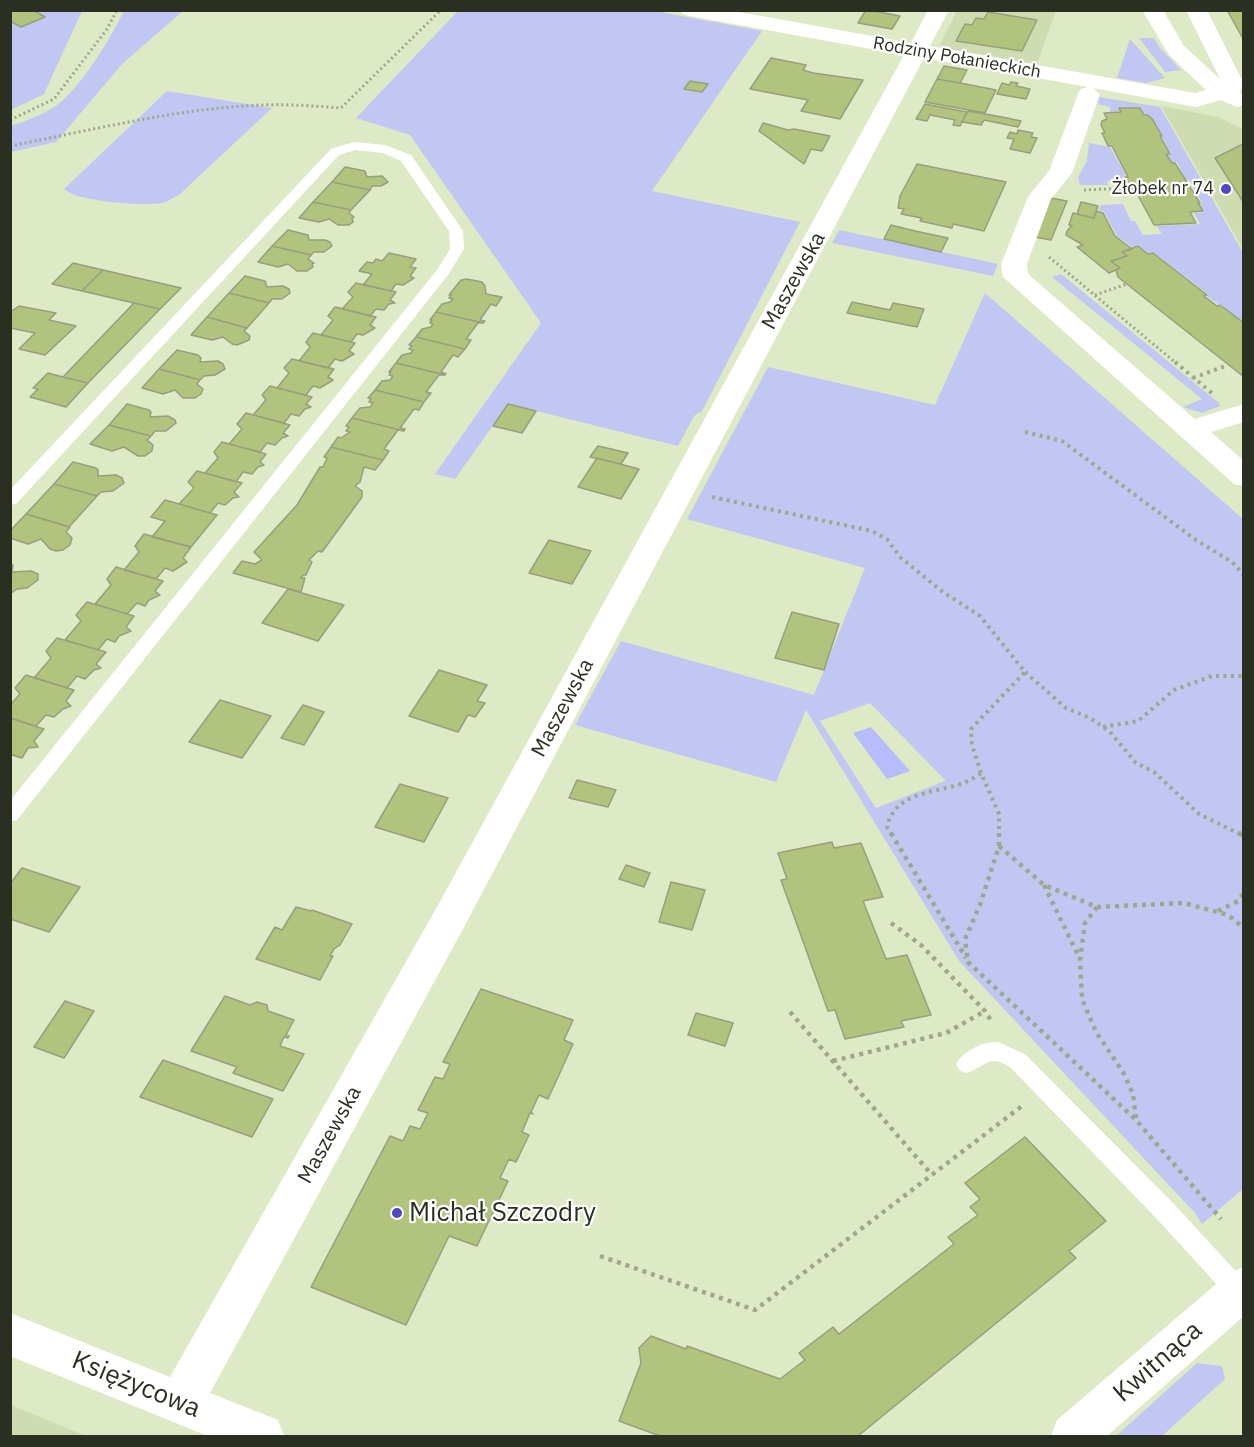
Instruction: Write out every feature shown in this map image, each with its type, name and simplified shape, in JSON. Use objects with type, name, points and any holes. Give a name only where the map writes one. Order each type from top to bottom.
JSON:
[{"type":"street","name":"Rodziny Połanieckich","points":[[690,10],[918,51],[1091,89],[1196,100],[1224,93]]},
{"type":"street","name":"Maszewska","points":[[180,1403],[450,918],[939,10]]},
{"type":"street","points":[[1152,10],[1176,52],[1224,93],[1244,103]]},
{"type":"street","points":[[1196,10],[1232,82],[1231,90],[1224,93]]},
{"type":"street","points":[[1091,89],[1065,188],[1040,197],[1014,264],[1016,277],[1244,477]]},
{"type":"street","points":[[1190,430],[1240,413]]},
{"type":"street","name":"Kwitnąca","points":[[1073,1437],[1241,1290]]},
{"type":"street","name":"Księżycowa","points":[[10,1334],[262,1437]]},
{"type":"lane","points":[[10,500],[335,152],[354,146],[386,149],[406,158],[456,231],[457,249],[443,272],[10,815]]},
{"type":"lane","points":[[967,1064],[986,1051],[1003,1051],[1018,1061],[1241,1290]]},
{"type":"path","points":[[10,120],[54,99],[107,29],[117,10]]},
{"type":"path","points":[[10,146],[192,112],[255,105],[341,108],[441,10]]},
{"type":"path","points":[[1065,188],[1131,188]]},
{"type":"path","points":[[1022,241],[1039,248],[1193,378],[1240,413]]},
{"type":"path","points":[[1095,295],[1127,284]]},
{"type":"path","points":[[1193,378],[1228,365]]},
{"type":"path","points":[[1025,432],[1062,441],[1196,540],[1232,562],[1244,575]]},
{"type":"path","points":[[680,490],[872,531],[887,539],[901,558],[943,592],[980,616],[1025,672],[1066,708],[1090,718],[1110,732],[1136,763],[1154,772],[1199,814],[1244,836]]},
{"type":"path","points":[[968,962],[965,939],[980,905],[999,846],[999,814],[981,773],[972,745],[971,729],[1025,672]]},
{"type":"path","points":[[1103,727],[1138,721],[1174,690],[1212,676],[1244,676]]},
{"type":"path","points":[[981,773],[968,783],[948,786],[913,798],[896,807],[887,817],[887,827],[968,962],[1137,1120],[1221,1219]]},
{"type":"path","points":[[999,846],[1044,885],[1097,907],[1184,903],[1228,915],[1244,928]]},
{"type":"path","points":[[1044,885],[1080,960]]},
{"type":"path","points":[[1217,912],[1238,901],[1244,893]]},
{"type":"path","points":[[1097,907],[1085,923],[1080,960],[1082,999],[1096,1032],[1123,1072],[1133,1094],[1137,1120]]},
{"type":"path","points":[[891,923],[921,945],[985,1011],[997,1029],[1003,1051]]},
{"type":"path","points":[[833,1061],[946,1033],[985,1011]]},
{"type":"path","points":[[790,1012],[932,1175]]},
{"type":"path","points":[[600,1256],[755,1310],[1045,1089]]},
{"type":"shaded area","points":[[11,11],[82,11],[44,94],[11,110]]},
{"type":"shaded area","points":[[124,11],[183,11],[123,63],[56,142],[11,152],[11,126],[49,110],[70,93],[96,59]]},
{"type":"shaded area","points":[[458,11],[655,11],[762,31],[652,191],[800,222],[702,411],[694,416],[678,446],[508,404],[455,479],[435,474],[541,323],[410,135],[356,118]]},
{"type":"shaded area","points":[[957,11],[1056,11],[1037,64],[943,48],[940,44]]},
{"type":"shaded area","points":[[1139,38],[1154,38],[1160,48],[1181,70],[1165,72]]},
{"type":"shaded area","points":[[1130,39],[1165,78],[1146,83],[1117,78]]},
{"type":"shaded area","points":[[167,91],[272,108],[179,195],[166,202],[140,204],[111,202],[82,197],[64,189]]},
{"type":"shaded area","points":[[1099,97],[1160,107],[1243,253],[1243,322],[1153,252],[1148,253],[1138,245],[1132,247],[1117,236],[1104,212],[1099,210],[1101,205],[1123,204],[1131,221],[1135,221],[1143,235],[1162,234],[1157,226],[1200,224],[1194,213],[1205,212],[1189,180],[1186,180],[1177,162],[1172,162],[1168,155],[1171,154],[1152,119],[1145,115],[1140,107],[1119,108],[1120,111],[1110,112],[1110,107],[1098,104]]},
{"type":"shaded area","name":"Żłobek nr 74","points":[[1161,106],[1218,117],[1243,129],[1243,249]]},
{"type":"shaded area","points":[[1089,143],[1110,147],[1126,175],[1123,176],[1125,180],[1107,181],[1108,185],[1080,185],[1078,177],[1087,161]]},
{"type":"shaded area","points":[[839,230],[998,264],[993,276],[832,243]]},
{"type":"shaded area","points":[[1061,274],[1220,406],[1202,413],[1183,407],[1202,399],[1052,277]]},
{"type":"shaded area","points":[[985,293],[1243,519],[1243,1189],[1202,1224],[1195,1213],[959,961],[806,710],[776,782],[575,725],[621,641],[814,695],[865,568],[687,519],[768,367],[935,405]],"holes":[[[870,703],[945,780],[876,808],[820,721]]]},
{"type":"shaded area","points":[[871,727],[910,771],[887,779],[853,733]]},
{"type":"shaded area","points":[[1197,1363],[1222,1366],[1225,1379],[1162,1436],[1116,1436]]},
{"type":"shaded area","points":[[11,1405],[86,1436],[11,1436]]},
{"type":"building","points":[[10,10],[33,10],[45,17],[21,27],[10,21]]},
{"type":"building","points":[[866,10],[900,16],[892,29],[858,23]]},
{"type":"building","points":[[1227,10],[1244,10],[1244,37],[1242,37]]},
{"type":"building","points":[[988,12],[1037,20],[1022,51],[956,41],[965,24],[972,25],[976,18],[984,19]]},
{"type":"building","points":[[771,58],[806,65],[803,70],[813,73],[863,80],[840,119],[801,111],[808,100],[750,89]]},
{"type":"building","points":[[944,66],[967,70],[960,83],[937,79]]},
{"type":"building","points":[[937,79],[996,90],[985,113],[925,102]]},
{"type":"building","points":[[690,81],[708,84],[702,92],[684,89]]},
{"type":"building","points":[[1011,82],[1018,83],[1016,86],[1030,89],[1026,99],[997,94],[1002,83],[1009,85]]},
{"type":"building","points":[[925,104],[967,112],[960,126],[953,125],[955,120],[930,115],[927,121],[916,119]]},
{"type":"building","points":[[1119,108],[1140,108],[1144,115],[1148,115],[1153,120],[1170,154],[1166,154],[1172,163],[1175,163],[1200,203],[1198,203],[1203,211],[1190,212],[1196,223],[1154,225],[1135,190],[1132,190],[1125,177],[1128,177],[1112,146],[1108,146],[1102,133],[1105,133],[1101,125],[1102,121],[1107,119],[1104,113],[1121,112]]},
{"type":"building","points":[[968,111],[1021,121],[1018,127],[984,120],[981,125],[962,122]]},
{"type":"building","points":[[763,123],[788,130],[794,129],[830,136],[822,151],[811,149],[804,164],[759,131]]},
{"type":"building","points":[[1018,130],[1033,133],[1031,137],[1037,138],[1030,153],[1010,149],[1014,139],[1007,138],[1010,132],[1017,134]]},
{"type":"building","points":[[1241,145],[1244,146],[1244,203],[1215,158]]},
{"type":"building","points":[[917,164],[1006,182],[984,231],[953,224],[952,228],[901,214],[904,209],[898,208],[900,196]]},
{"type":"building","points":[[345,167],[365,171],[367,177],[382,176],[388,182],[381,186],[372,186],[370,190],[332,182]]},
{"type":"building","points":[[332,182],[370,190],[351,210],[313,202]]},
{"type":"building","points":[[1051,198],[1067,201],[1051,240],[1034,237]]},
{"type":"building","points":[[313,202],[351,210],[349,213],[354,217],[353,222],[349,225],[338,225],[329,219],[319,222],[299,218]]},
{"type":"building","points":[[1081,202],[1098,206],[1094,218],[1077,214]]},
{"type":"building","points":[[1096,211],[1103,213],[1115,236],[1132,249],[1122,252],[1127,256],[1111,261],[1120,268],[1109,273],[1077,247],[1083,245],[1066,235],[1072,225],[1069,225],[1073,213],[1094,218]]},
{"type":"building","points":[[891,225],[948,238],[941,252],[884,239]]},
{"type":"building","points":[[288,230],[308,235],[309,240],[325,240],[332,246],[324,252],[314,252],[311,255],[272,246]]},
{"type":"building","points":[[272,246],[311,255],[308,259],[314,263],[313,267],[307,271],[297,271],[288,264],[278,267],[258,262]]},
{"type":"building","points":[[1138,246],[1148,254],[1153,253],[1207,295],[1204,296],[1217,306],[1220,305],[1244,323],[1244,377],[1118,277],[1116,270],[1120,268],[1111,261],[1127,256],[1122,252]]},
{"type":"building","points":[[389,253],[416,259],[410,267],[416,268],[410,276],[414,278],[403,285],[396,284],[391,291],[363,285],[372,274],[359,271],[367,262],[373,263],[376,259],[382,261]]},
{"type":"building","points":[[73,263],[103,270],[82,291],[52,284]]},
{"type":"building","points":[[103,270],[181,288],[160,309],[82,291]]},
{"type":"building","points":[[245,276],[265,281],[267,287],[283,286],[289,289],[290,293],[282,299],[272,299],[269,303],[229,293]]},
{"type":"building","points":[[461,280],[482,282],[486,294],[502,297],[496,306],[491,304],[480,320],[485,321],[483,323],[436,312],[442,304],[453,299],[449,298],[451,295],[449,295]]},
{"type":"building","points":[[356,283],[396,292],[390,300],[395,303],[389,304],[384,310],[376,309],[370,316],[342,309],[353,297],[348,292]]},
{"type":"building","points":[[229,293],[269,303],[247,328],[207,317]]},
{"type":"building","points":[[852,302],[890,310],[893,303],[924,309],[917,327],[847,313]]},
{"type":"building","points":[[134,303],[160,309],[88,383],[63,377]]},
{"type":"building","points":[[19,306],[56,313],[49,320],[76,326],[45,355],[19,349],[35,333],[10,328],[10,312]]},
{"type":"building","points":[[335,307],[376,317],[370,325],[375,328],[363,335],[357,334],[351,342],[321,335],[333,320],[328,316]]},
{"type":"building","points":[[436,312],[483,323],[478,323],[466,339],[471,340],[465,349],[416,337],[422,329],[431,327],[433,324],[430,320]]},
{"type":"building","points":[[207,317],[247,328],[244,331],[250,336],[249,340],[237,345],[223,337],[212,340],[191,335]]},
{"type":"building","points":[[313,333],[355,343],[349,351],[354,354],[342,361],[335,359],[328,368],[299,361],[310,347],[306,342]]},
{"type":"building","points":[[416,337],[465,349],[458,357],[453,355],[441,372],[445,375],[396,363],[402,355],[411,353],[413,350],[409,349],[412,346],[409,345]]},
{"type":"building","points":[[177,350],[198,355],[201,358],[200,362],[218,361],[225,369],[215,375],[204,376],[200,380],[159,369]]},
{"type":"building","points":[[292,359],[334,369],[328,377],[333,380],[320,388],[313,386],[306,395],[277,388],[289,373],[284,368]]},
{"type":"building","points":[[396,363],[445,375],[439,375],[426,392],[431,393],[424,402],[375,390],[382,381],[390,380],[393,376],[389,375],[391,372],[389,372]]},
{"type":"building","points":[[159,369],[200,380],[197,384],[203,389],[201,394],[195,398],[183,398],[175,390],[163,394],[142,388]]},
{"type":"building","points":[[48,373],[88,383],[66,407],[30,397],[38,389],[33,388]]},
{"type":"building","points":[[270,386],[312,397],[306,404],[311,407],[305,409],[299,416],[291,414],[284,423],[253,415],[266,400],[262,395]]},
{"type":"building","points":[[375,390],[424,402],[419,410],[414,409],[400,428],[405,429],[404,431],[352,418],[360,408],[370,407],[373,403],[369,402],[371,399],[368,398]]},
{"type":"building","points":[[127,404],[149,410],[150,417],[168,416],[176,423],[166,431],[155,431],[151,436],[109,425]]},
{"type":"building","points":[[508,404],[536,411],[522,433],[493,426]]},
{"type":"building","points":[[246,413],[290,425],[283,433],[288,436],[275,445],[267,443],[260,452],[229,444],[242,429],[237,424]]},
{"type":"building","points":[[352,418],[404,431],[398,430],[384,449],[389,451],[383,460],[331,447],[338,437],[341,438],[350,432],[346,431],[349,427],[346,426]]},
{"type":"building","points":[[109,425],[151,436],[147,440],[153,445],[152,451],[145,456],[138,456],[124,447],[112,451],[90,444]]},
{"type":"building","points":[[222,442],[266,454],[260,462],[264,465],[258,467],[252,474],[243,472],[236,482],[205,473],[218,458],[214,452]]},
{"type":"building","points":[[598,446],[628,453],[621,464],[590,457]]},
{"type":"building","points":[[331,447],[383,460],[375,470],[364,467],[360,482],[355,486],[362,491],[362,497],[322,552],[318,551],[309,560],[312,562],[306,575],[301,578],[305,578],[301,592],[233,573],[242,561],[255,564],[262,560],[254,552],[297,505],[320,467],[323,467],[327,458],[324,457]]},
{"type":"building","points":[[597,458],[639,469],[621,499],[578,487]]},
{"type":"building","points":[[73,462],[96,468],[98,476],[116,475],[122,478],[124,483],[113,491],[101,492],[97,496],[54,484]]},
{"type":"building","points":[[197,471],[242,483],[234,492],[239,497],[233,498],[225,505],[218,503],[210,513],[179,504],[194,488],[188,482]]},
{"type":"building","points":[[54,484],[97,496],[69,527],[26,514]]},
{"type":"building","points":[[165,500],[217,515],[191,547],[152,537],[165,521],[151,517]]},
{"type":"building","points":[[26,514],[70,527],[66,532],[72,538],[70,545],[63,550],[56,551],[50,549],[41,539],[28,544],[10,538],[10,531]]},
{"type":"building","points":[[144,534],[191,547],[183,558],[187,562],[173,571],[165,568],[156,579],[124,570],[139,552],[135,546]]},
{"type":"building","points":[[549,540],[591,551],[572,584],[529,573]]},
{"type":"building","points":[[10,565],[13,565],[12,572],[31,571],[38,574],[38,580],[27,588],[17,589],[10,594]]},
{"type":"building","points":[[116,567],[163,581],[155,591],[160,595],[149,600],[145,606],[137,603],[127,614],[95,604],[111,585],[107,579]]},
{"type":"building","points":[[288,589],[344,605],[318,641],[262,623]]},
{"type":"building","points":[[87,602],[134,616],[126,627],[131,631],[119,636],[115,642],[107,639],[98,650],[65,640],[81,621],[76,615]]},
{"type":"building","points":[[792,612],[839,624],[824,670],[775,658]]},
{"type":"building","points":[[57,638],[106,652],[96,664],[101,668],[94,670],[85,679],[77,676],[67,688],[34,678],[51,658],[46,651]]},
{"type":"building","points":[[439,670],[487,685],[477,701],[485,703],[475,717],[468,715],[458,732],[409,716]]},
{"type":"building","points":[[26,675],[74,690],[66,701],[71,706],[63,709],[54,717],[46,715],[36,726],[10,718],[10,705],[20,694],[15,688]]},
{"type":"building","points":[[220,700],[271,716],[242,758],[189,742]]},
{"type":"building","points":[[303,705],[324,712],[304,745],[281,738]]},
{"type":"building","points":[[10,718],[44,729],[34,741],[38,747],[28,748],[22,758],[10,756]]},
{"type":"building","points":[[577,780],[616,790],[608,807],[569,798]]},
{"type":"building","points":[[400,784],[448,798],[424,842],[375,827]]},
{"type":"building","points":[[832,842],[834,848],[861,843],[883,897],[863,901],[886,959],[907,955],[931,1015],[901,1021],[904,1027],[845,1039],[835,1010],[828,1011],[781,880],[787,879],[778,853]]},
{"type":"building","points":[[626,865],[650,873],[644,887],[619,879]]},
{"type":"building","points":[[22,868],[80,887],[49,932],[10,919],[10,884]]},
{"type":"building","points":[[671,882],[705,890],[692,930],[659,922]]},
{"type":"building","points":[[296,907],[352,924],[340,945],[330,956],[333,956],[320,980],[256,959],[275,927],[282,930]]},
{"type":"building","points":[[481,989],[573,1020],[564,1040],[573,1044],[548,1099],[539,1095],[531,1112],[533,1114],[530,1113],[522,1132],[529,1135],[516,1162],[509,1159],[500,1178],[508,1181],[477,1246],[449,1236],[406,1325],[311,1287],[390,1136],[403,1141],[410,1126],[420,1129],[428,1113],[418,1110],[435,1077],[443,1079],[450,1064],[443,1062]]},
{"type":"building","points":[[225,996],[250,1005],[257,1002],[267,1005],[268,1011],[294,1020],[286,1035],[289,1036],[288,1038],[284,1037],[280,1046],[304,1054],[283,1091],[233,1073],[237,1067],[191,1051]]},
{"type":"building","points":[[65,1001],[94,1011],[64,1058],[34,1047]]},
{"type":"building","points":[[696,1013],[733,1023],[725,1046],[688,1035]]},
{"type":"building","points":[[163,1060],[273,1099],[252,1137],[140,1097]]},
{"type":"building","points":[[1025,1137],[1106,1221],[1069,1251],[1076,1258],[858,1436],[660,1436],[619,1421],[641,1363],[639,1348],[651,1336],[686,1349],[687,1346],[780,1379],[805,1360],[799,1353],[833,1327],[839,1334],[954,1244],[948,1237],[978,1215],[970,1207],[980,1199],[965,1183]]},
{"type":"place","name":"Żłobek nr 74","points":[[1226,189]]},
{"type":"place","name":"Michał Szczodry","points":[[397,1213]]}]
